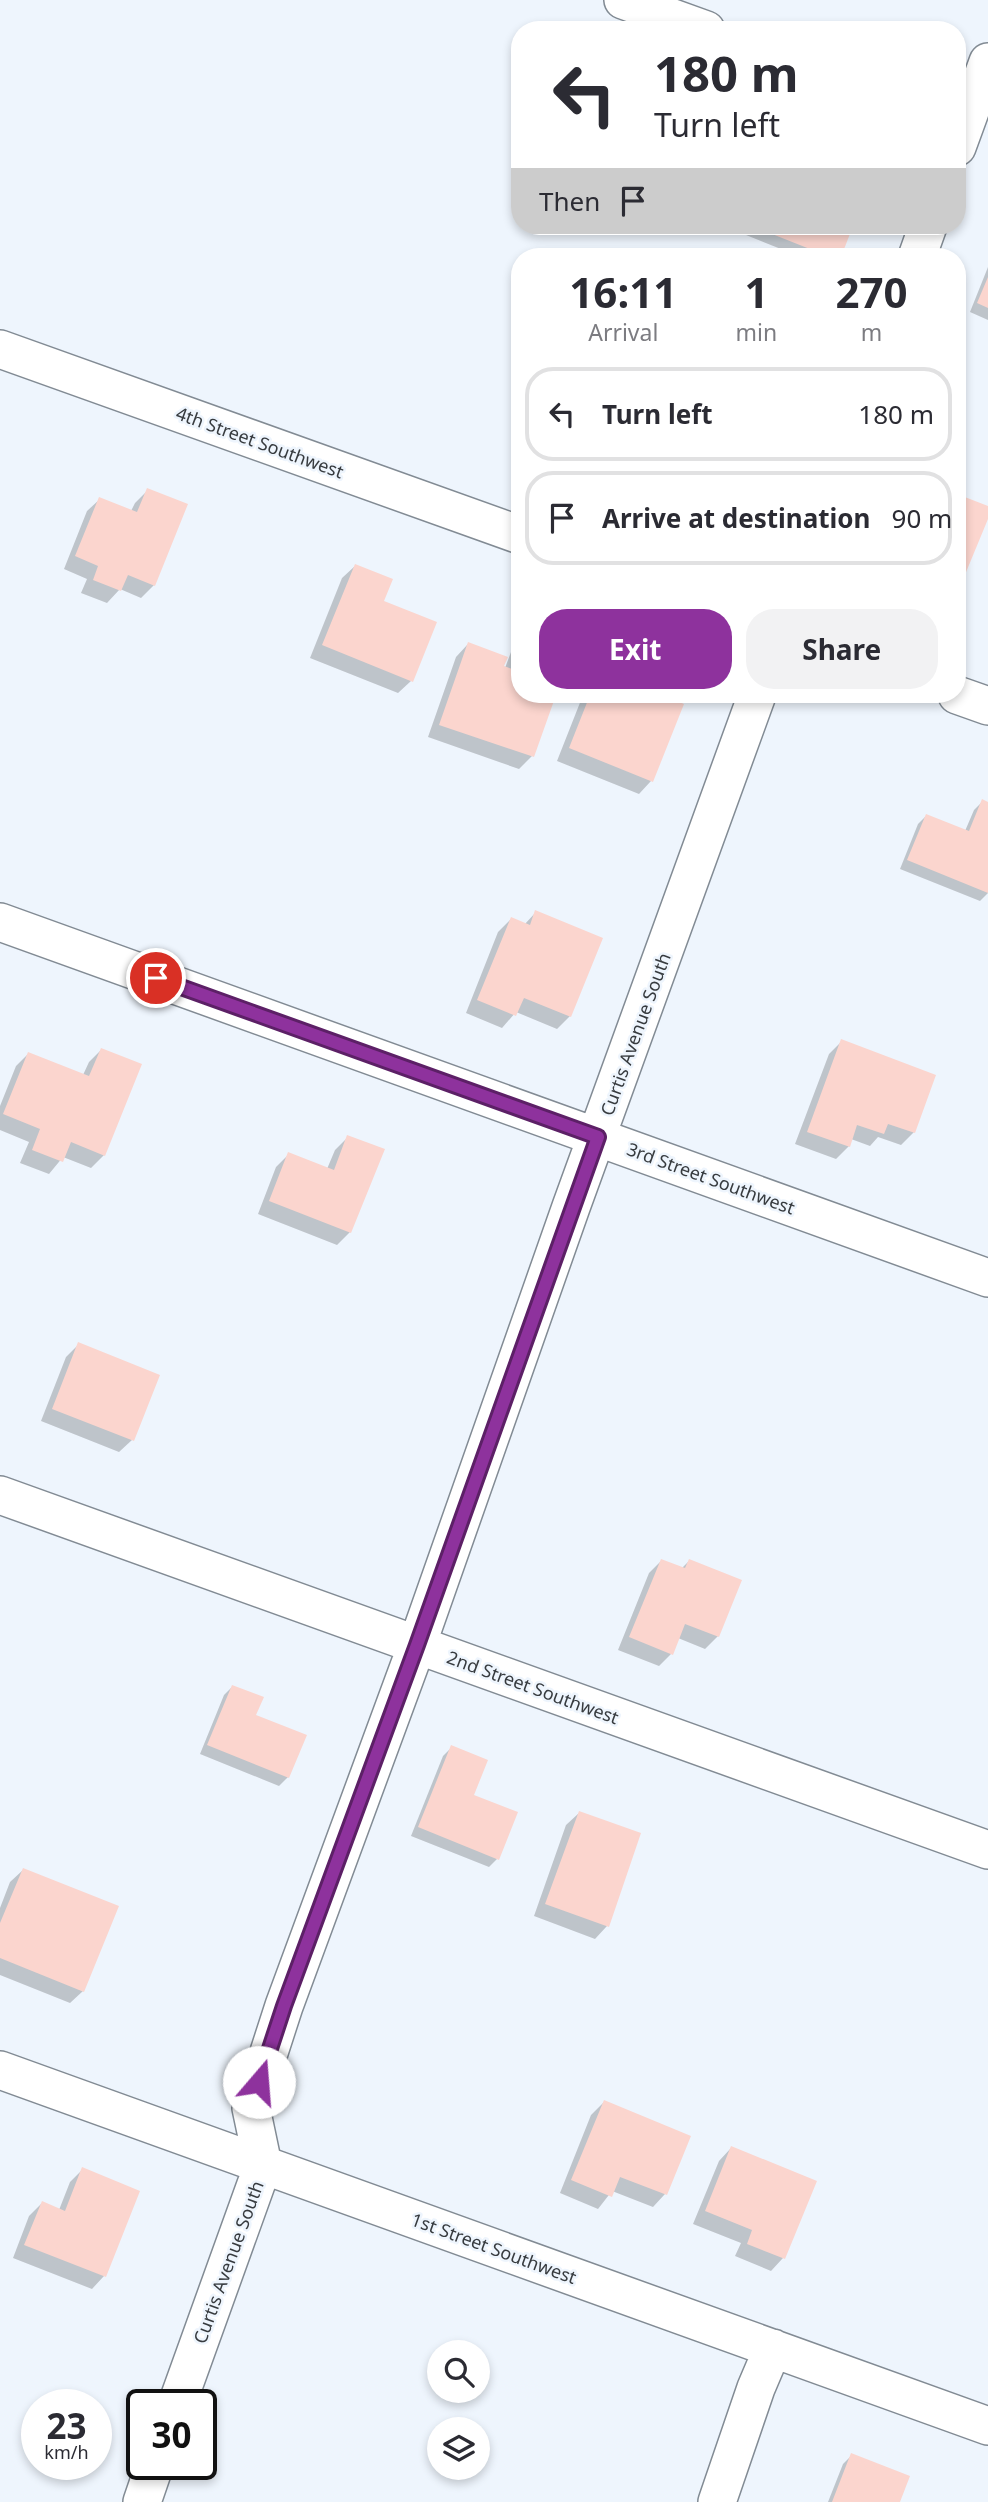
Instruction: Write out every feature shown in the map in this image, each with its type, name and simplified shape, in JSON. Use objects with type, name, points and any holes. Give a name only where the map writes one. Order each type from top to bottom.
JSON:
[{"type":"street","points":[[623,0],[681,21]]},
{"type":"street","points":[[967,130],[988,62]]},
{"type":"street","name":"4th Street Southwest","points":[[0,349],[511,533]]},
{"type":"street","points":[[966,698],[988,706]]},
{"type":"street","name":"Curtis Avenue South","points":[[182,2389],[263,2165],[251,2108],[284,2006],[417,1645],[754,703]]},
{"type":"street","name":"3rd Street Southwest","points":[[0,922],[988,1278]]},
{"type":"street","name":"2nd Street Southwest","points":[[0,1495],[988,1850]]},
{"type":"street","name":"1st Street Southwest","points":[[0,2070],[988,2426]]},
{"type":"street","points":[[717,2502],[756,2388],[773,2348]]},
{"type":"street","points":[[142,2502],[150,2480]]},
{"type":"building","points":[[775,235],[850,235],[844,248],[807,248]]},
{"type":"building","points":[[988,277],[988,308],[977,303]]},
{"type":"building","points":[[147,488],[188,504],[155,586],[128,575],[121,591],[93,580],[98,566],[75,556],[99,497],[137,512]]},
{"type":"building","points":[[966,497],[988,506],[988,519],[966,572]]},
{"type":"building","points":[[355,564],[393,579],[384,601],[437,622],[413,682],[322,645]]},
{"type":"building","points":[[468,642],[508,657],[504,666],[511,669],[511,703],[553,703],[534,757],[439,725]]},
{"type":"building","points":[[587,703],[684,704],[653,782],[569,748]]},
{"type":"building","points":[[982,799],[988,802],[988,893],[907,860],[926,814],[969,831]]},
{"type":"building","points":[[535,910],[603,938],[571,1017],[524,998],[516,1016],[477,1000],[511,917],[530,925]]},
{"type":"building","points":[[841,1039],[936,1075],[915,1133],[888,1124],[884,1134],[857,1125],[850,1147],[807,1132]]},
{"type":"building","points":[[101,1048],[142,1064],[105,1156],[71,1142],[63,1162],[32,1150],[40,1129],[3,1114],[28,1052],[89,1076]]},
{"type":"building","points":[[347,1135],[385,1149],[351,1233],[269,1201],[288,1152],[334,1170]]},
{"type":"building","points":[[78,1342],[160,1375],[134,1441],[52,1409]]},
{"type":"building","points":[[661,1559],[685,1568],[689,1559],[742,1580],[719,1637],[685,1624],[673,1655],[629,1637]]},
{"type":"building","points":[[232,1685],[264,1697],[256,1715],[307,1735],[289,1778],[207,1745]]},
{"type":"building","points":[[451,1745],[488,1760],[474,1795],[518,1812],[499,1860],[418,1827]]},
{"type":"building","points":[[579,1811],[641,1833],[609,1927],[545,1904]]},
{"type":"building","points":[[23,1868],[119,1906],[84,1992],[0,1958],[0,1923]]},
{"type":"building","points":[[604,2100],[691,2136],[667,2195],[620,2177],[612,2197],[571,2180]]},
{"type":"building","points":[[731,2146],[817,2181],[785,2259],[747,2244],[752,2230],[705,2211]]},
{"type":"building","points":[[82,2167],[140,2191],[106,2277],[24,2245],[42,2201],[65,2211]]},
{"type":"building","points":[[851,2453],[910,2476],[900,2502],[832,2502]]},
{"type":"route","points":[[156,978],[598,1137],[417,1645],[284,2006],[259,2082]]}]
